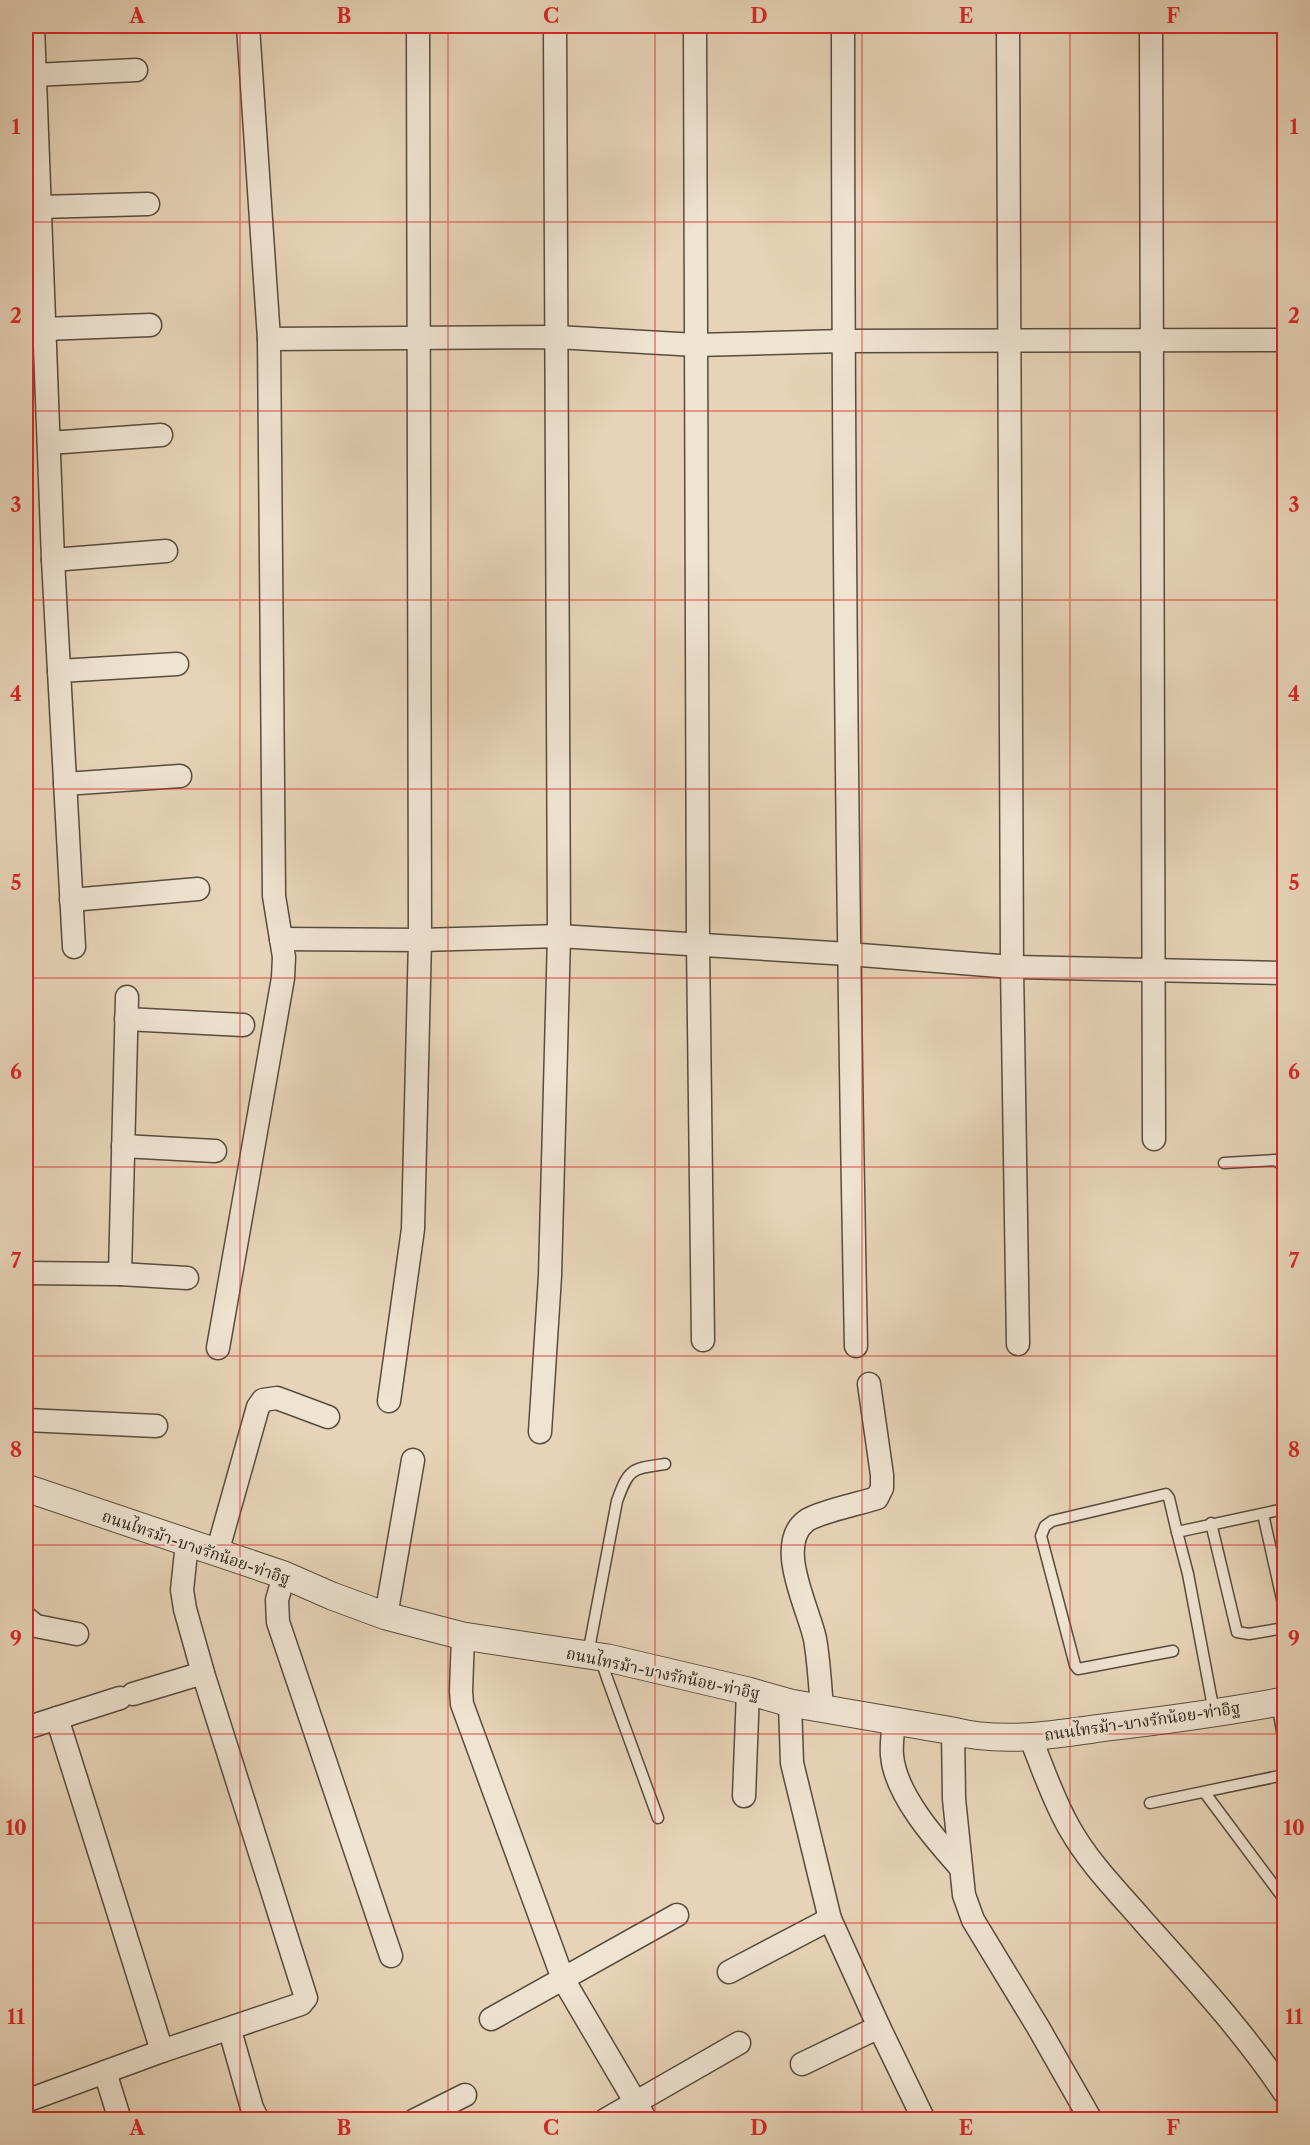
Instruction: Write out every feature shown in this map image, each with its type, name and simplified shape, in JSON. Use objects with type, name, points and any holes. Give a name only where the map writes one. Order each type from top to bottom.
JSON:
[{"type":"street","points":[[33,26],[53,560],[74,947]]},
{"type":"street","points":[[218,1348],[283,978],[284,957],[274,896],[269,339],[248,26]]},
{"type":"street","points":[[389,1401],[413,1229],[420,940],[418,26]]},
{"type":"street","points":[[540,1432],[550,1276],[559,936],[555,26]]},
{"type":"street","points":[[695,26],[698,944],[703,1340]]},
{"type":"street","points":[[843,26],[848,954],[856,1346]]},
{"type":"street","points":[[1008,26],[1012,967],[1018,1344]]},
{"type":"street","points":[[1151,26],[1154,1139]]},
{"type":"street","points":[[34,75],[135,70]]},
{"type":"street","points":[[40,207],[147,204]]},
{"type":"street","points":[[44,329],[150,325]]},
{"type":"street","points":[[269,339],[557,337],[696,345],[843,341],[1284,340]]},
{"type":"street","points":[[49,443],[161,435]]},
{"type":"street","points":[[53,560],[166,551]]},
{"type":"street","points":[[59,671],[177,664]]},
{"type":"street","points":[[65,784],[180,776]]},
{"type":"street","points":[[71,900],[198,890]]},
{"type":"street","points":[[281,939],[420,940],[559,936],[1012,967],[1284,973]]},
{"type":"street","points":[[120,1274],[126,1008],[243,1025]]},
{"type":"street","points":[[123,1146],[215,1151]]},
{"type":"street","points":[[26,1273],[120,1274],[187,1278]]},
{"type":"street","points":[[822,1708],[814,1637],[794,1569],[794,1541],[798,1529],[808,1519],[877,1498],[882,1488],[869,1384]]},
{"type":"street","points":[[217,1553],[258,1407],[263,1400],[277,1398],[328,1417]]},
{"type":"street","points":[[26,1420],[156,1426]]},
{"type":"street","points":[[386,1616],[413,1460]]},
{"type":"street","name":"ถนนไทรม้า-บางรักน้อย-ท่าอิฐ","points":[[26,1491],[284,1575],[386,1616],[462,1636],[598,1656],[790,1703],[972,1736],[1030,1737],[1281,1701]]},
{"type":"street","points":[[26,2100],[162,2050],[301,2004],[306,1998],[203,1673],[185,1609],[182,1590],[187,1543]]},
{"type":"street","points":[[284,1575],[277,1600],[278,1622],[391,1956]]},
{"type":"street","points":[[26,1618],[36,1626],[77,1634]]},
{"type":"street","points":[[462,1636],[460,1691],[462,1704],[563,1978],[641,2111]]},
{"type":"street","points":[[26,1728],[203,1673]]},
{"type":"street","points":[[744,1796],[748,1691]]},
{"type":"street","points":[[790,1703],[792,1762],[830,1919],[924,2120]]},
{"type":"street","points":[[57,1718],[162,2050]]},
{"type":"street","points":[[894,1722],[892,1756],[901,1786],[926,1828],[960,1867]]},
{"type":"street","points":[[953,1731],[954,1799],[964,1895],[973,1920],[1091,2120]]},
{"type":"street","points":[[1030,1737],[1051,1792],[1071,1831],[1117,1891],[1214,2001],[1269,2068],[1284,2092]]},
{"type":"street","points":[[491,2019],[677,1915]]},
{"type":"street","points":[[729,1972],[830,1919]]},
{"type":"street","points":[[802,2064],[879,2027]]},
{"type":"street","points":[[233,2041],[252,2108],[258,2120]]},
{"type":"street","points":[[605,2120],[641,2111],[739,2043]]},
{"type":"street","points":[[105,2072],[120,2120]]},
{"type":"street","points":[[415,2120],[465,2095]]},
{"type":"lane","points":[[1224,1163],[1275,1160],[1282,1165],[1284,1173]]},
{"type":"lane","points":[[658,1818],[598,1656],[617,1501],[626,1477],[637,1468],[665,1464]]},
{"type":"lane","points":[[1173,1651],[1078,1669],[1075,1665],[1041,1536],[1045,1526],[1052,1521],[1166,1494],[1169,1498],[1188,1574],[1214,1712]]},
{"type":"lane","points":[[1177,1532],[1284,1509]]},
{"type":"lane","points":[[1263,1514],[1284,1608]]},
{"type":"lane","points":[[1211,1523],[1237,1632],[1249,1634],[1284,1628]]},
{"type":"lane","points":[[1281,1701],[1284,1743]]},
{"type":"lane","points":[[1150,1803],[1284,1775]]},
{"type":"lane","points":[[1205,1793],[1284,1899]]}]
